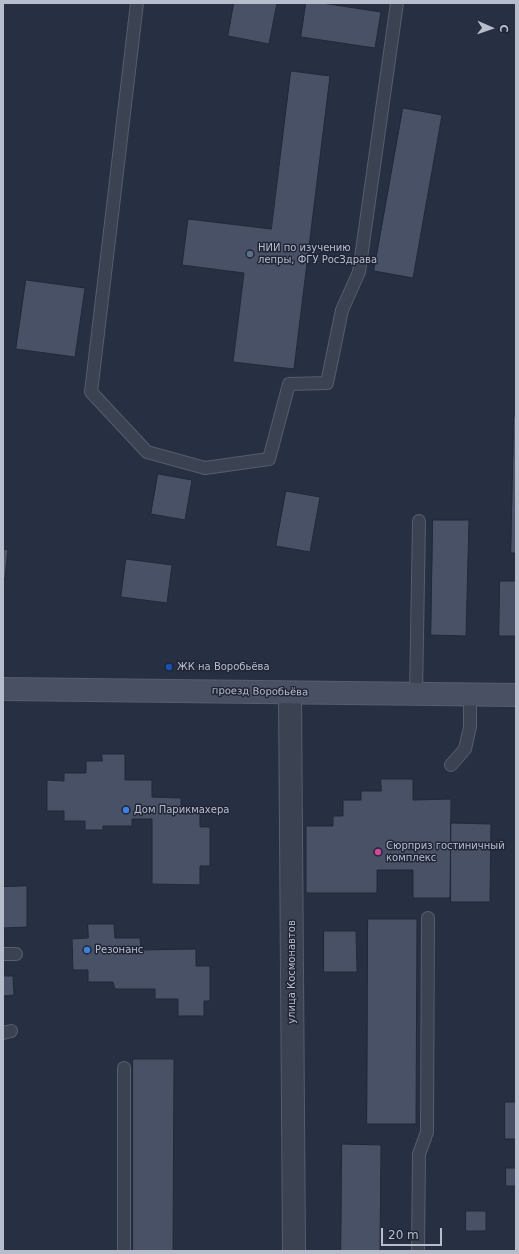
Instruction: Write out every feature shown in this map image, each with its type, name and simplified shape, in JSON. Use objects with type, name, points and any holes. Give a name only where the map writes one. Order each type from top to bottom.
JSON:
[{"type":"main road","name":"проезд Воробьёва","points":[[3,689],[516,695]]},
{"type":"street","name":"улица Космонавтов","points":[[290,693],[294,1251]]},
{"type":"lane","points":[[137,3],[91,392],[147,452],[205,468],[269,459],[289,384],[326,383],[342,310],[359,272],[397,3]]},
{"type":"lane","points":[[416,694],[419,521]]},
{"type":"lane","points":[[451,765],[465,749],[470,727],[470,695]]},
{"type":"lane","points":[[418,1251],[418,1154],[427,1132],[428,918]]},
{"type":"lane","points":[[3,954],[16,954]]},
{"type":"lane","points":[[124,1068],[124,1251]]},
{"type":"building","points":[[234,3],[277,3],[269,44],[228,36]]},
{"type":"building","points":[[306,3],[322,3],[381,12],[375,48],[301,37]]},
{"type":"building","points":[[291,71],[330,76],[294,369],[233,362],[244,273],[182,265],[188,219],[271,229]]},
{"type":"building","points":[[403,108],[442,115],[413,278],[374,271]]},
{"type":"building","points":[[26,280],[85,288],[75,357],[16,349]]},
{"type":"building","points":[[514,416],[516,416],[516,553],[511,553]]},
{"type":"building","points":[[158,474],[192,480],[185,520],[151,514]]},
{"type":"building","points":[[286,491],[320,497],[310,552],[276,546]]},
{"type":"building","points":[[433,520],[469,520],[466,636],[431,635]]},
{"type":"building","points":[[3,549],[8,550],[5,578],[3,578]]},
{"type":"building","points":[[126,559],[172,565],[167,603],[121,597]]},
{"type":"building","points":[[500,581],[516,581],[516,636],[499,636]]},
{"type":"building","points":[[102,754],[125,754],[125,780],[152,780],[152,797],[181,798],[181,808],[200,808],[200,827],[210,827],[210,866],[200,866],[200,885],[152,884],[152,819],[132,819],[132,826],[103,826],[103,830],[85,830],[85,821],[64,821],[64,811],[47,811],[47,780],[64,781],[64,773],[86,773],[86,761],[102,761]]},
{"type":"building","name":"Сюрприз гостиничный комплекс","points":[[381,779],[413,779],[413,800],[451,799],[450,898],[413,898],[413,870],[377,870],[377,893],[306,893],[306,826],[333,826],[333,816],[343,816],[343,800],[361,800],[361,791],[381,791]]},
{"type":"building","points":[[451,823],[491,824],[490,902],[451,902]]},
{"type":"building","points":[[27,886],[27,927],[3,928],[3,887]]},
{"type":"building","points":[[368,919],[417,919],[416,1124],[367,1124]]},
{"type":"building","points":[[88,924],[114,924],[115,938],[140,938],[141,950],[196,949],[196,966],[210,966],[210,1001],[204,1001],[204,1016],[178,1016],[178,999],[155,999],[155,989],[115,989],[113,982],[88,982],[88,970],[73,970],[72,939],[88,938]]},
{"type":"building","points":[[324,931],[356,931],[357,972],[324,972]]},
{"type":"building","points":[[3,976],[13,976],[14,995],[3,996]]},
{"type":"building","points":[[133,1059],[174,1059],[173,1251],[133,1251]]},
{"type":"building","points":[[505,1102],[516,1102],[516,1139],[505,1139]]},
{"type":"building","points":[[342,1144],[381,1145],[380,1251],[341,1251]]},
{"type":"building","points":[[506,1168],[516,1168],[516,1186],[506,1186]]},
{"type":"building","points":[[466,1211],[486,1211],[486,1231],[466,1231]]},
{"type":"place","name":"НИИ по изучению лепры, ФГУ РосЗдрава","points":[[250,254]]},
{"type":"place","name":"ЖК на Воробьёва","points":[[169,667]]},
{"type":"place","name":"Дом Парикмахера","points":[[126,810]]},
{"type":"place","name":"Сюрприз гостиничный комплекс","points":[[378,852]]},
{"type":"place","name":"Резонанс","points":[[87,950]]}]
